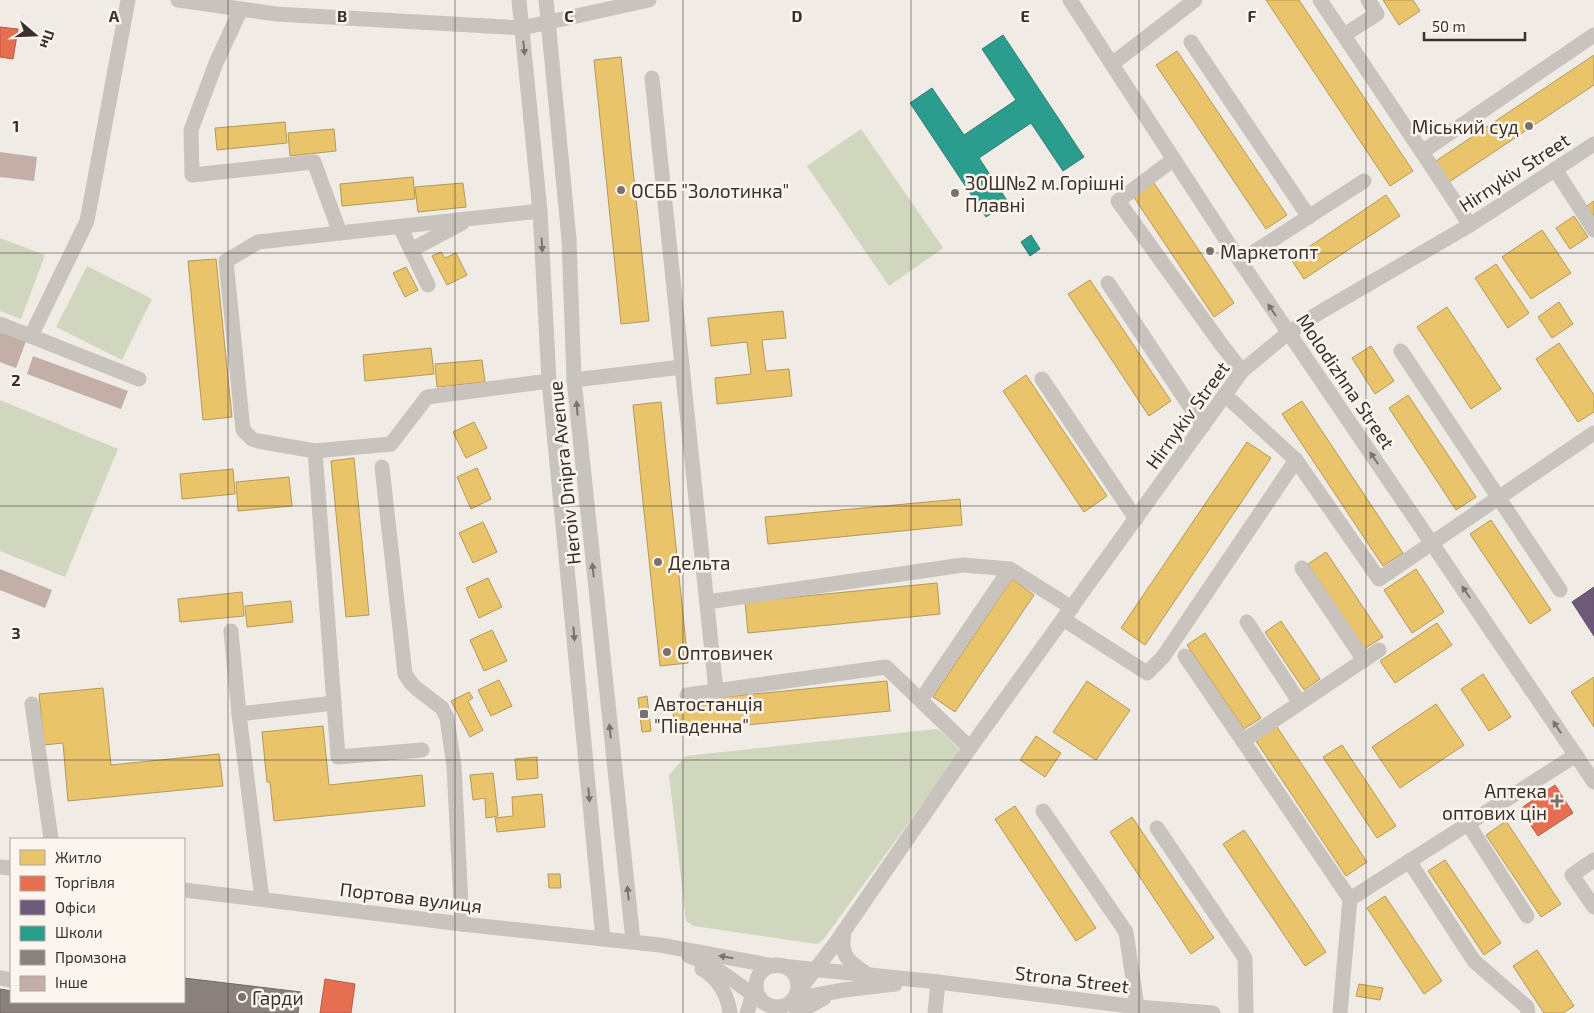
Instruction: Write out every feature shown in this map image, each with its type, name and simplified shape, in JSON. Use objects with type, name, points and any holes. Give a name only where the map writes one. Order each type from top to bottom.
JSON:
[{"type":"street","points":[[31,336],[87,221],[128,0]]},
{"type":"street","points":[[178,0],[276,14],[522,28],[649,0]]},
{"type":"street","name":"Heroiv Dnipra Avenue","points":[[519,0],[540,211],[549,381],[603,939]]},
{"type":"street","name":"Heroiv Dnipra Avenue","points":[[546,0],[570,239],[574,380],[633,942]]},
{"type":"street","name":"Molodizhna Street","points":[[1070,0],[1288,333],[1594,782]]},
{"type":"street","points":[[1112,64],[1195,0]]},
{"type":"street","points":[[1320,0],[1470,225]]},
{"type":"street","points":[[1344,35],[1377,14],[1368,0]]},
{"type":"street","points":[[241,9],[216,63],[191,130],[192,175],[314,162],[340,233]]},
{"type":"street","points":[[1422,152],[1594,35]]},
{"type":"street","points":[[1191,42],[1309,217]]},
{"type":"street","points":[[652,78],[716,691]]},
{"type":"street","name":"Hirnykiv Street","points":[[835,944],[970,748],[1242,371],[1288,333],[1317,314],[1470,225],[1594,144]]},
{"type":"street","points":[[1174,159],[1118,201],[1242,371]]},
{"type":"street","points":[[1555,170],[1594,230]]},
{"type":"street","points":[[1240,261],[1364,180]]},
{"type":"street","points":[[540,211],[258,242],[226,262],[242,430],[246,435],[258,441],[315,451],[391,444],[427,396],[549,381]]},
{"type":"street","points":[[411,250],[470,219]]},
{"type":"street","points":[[400,227],[428,284]]},
{"type":"street","points":[[1108,283],[1203,426]]},
{"type":"street","points":[[0,324],[139,379]]},
{"type":"street","points":[[1401,351],[1500,497],[1560,590]]},
{"type":"street","points":[[574,380],[682,367]]},
{"type":"street","points":[[1042,378],[1136,519]]},
{"type":"street","points":[[1225,395],[1296,460],[1379,578],[1594,433]]},
{"type":"street","points":[[315,451],[338,757],[422,750]]},
{"type":"street","points":[[707,602],[963,565],[1010,569],[1147,673],[1163,657],[1296,460]]},
{"type":"street","points":[[382,467],[405,674],[416,688],[442,708],[447,718],[454,766],[462,924]]},
{"type":"street","points":[[1302,568],[1364,660]]},
{"type":"street","points":[[921,700],[1010,569]]},
{"type":"street","points":[[1247,622],[1300,702]]},
{"type":"street","points":[[231,631],[239,714],[262,899]]},
{"type":"street","points":[[1243,741],[1378,650]]},
{"type":"street","points":[[1185,656],[1350,899],[1340,1013]]},
{"type":"street","points":[[687,695],[886,667],[970,748]]},
{"type":"street","points":[[239,714],[334,703]]},
{"type":"street","points":[[32,704],[51,838]]},
{"type":"street","points":[[1350,899],[1576,755]]},
{"type":"street","points":[[1043,811],[1126,932],[1137,1007]]},
{"type":"street","points":[[1468,824],[1527,916]]},
{"type":"street","points":[[1157,828],[1245,958],[1246,1013]]},
{"type":"street","points":[[1594,860],[1572,875],[1594,907]]},
{"type":"street","points":[[1409,862],[1474,961],[1527,1007],[1528,1013]]},
{"type":"street","name":"Портова вулиця","points":[[185,890],[462,924],[660,945]]},
{"type":"street","points":[[845,930],[842,944],[843,951],[854,966],[868,975]]},
{"type":"street","points":[[747,1013],[758,994],[762,972],[781,966],[806,964],[820,958],[835,944]]},
{"type":"street","points":[[792,1004],[835,944]]},
{"type":"street","points":[[660,945],[781,966],[932,981]]},
{"type":"street","points":[[660,945],[712,966],[758,994],[776,1008],[844,990],[932,981]]},
{"type":"street","points":[[660,945],[714,976],[721,986],[730,1013]]},
{"type":"street","points":[[781,966],[793,972],[798,986],[792,1004]]},
{"type":"street","points":[[932,981],[935,1013]]},
{"type":"street","name":"Strona Street","points":[[932,981],[1137,1007],[1213,1013]]},
{"type":"green space","points":[[861,129],[943,248],[889,286],[807,166]]},
{"type":"green space","points":[[0,238],[45,255],[21,319],[0,311]]},
{"type":"green space","points":[[87,266],[152,299],[122,360],[56,327]]},
{"type":"green space","points":[[0,400],[118,449],[65,577],[0,551]]},
{"type":"green space","points":[[937,729],[961,751],[823,940],[817,944],[694,926],[686,921],[669,775],[686,756]]},
{"type":"building: Житло","points":[[1266,0],[1299,0],[1413,171],[1390,186]]},
{"type":"building: Житло","points":[[1383,0],[1413,0],[1420,11],[1399,25]]},
{"type":"building: Житло","points":[[1177,51],[1287,215],[1266,229],[1156,65]]},
{"type":"building: Житло","points":[[1594,55],[1594,85],[1449,182],[1436,161]]},
{"type":"building: Житло","name":"ОСББ \"Золотинка\"","points":[[621,57],[649,321],[621,324],[594,60]]},
{"type":"building: Житло","points":[[285,122],[287,143],[217,150],[215,128]]},
{"type":"building: Житло","points":[[334,129],[336,151],[290,156],[288,133]]},
{"type":"building: Житло","points":[[413,177],[415,199],[342,206],[340,184]]},
{"type":"building: Житло","points":[[463,183],[466,207],[418,212],[415,187]]},
{"type":"building: Житло","points":[[1154,183],[1234,303],[1214,317],[1133,196]]},
{"type":"building: Житло","points":[[1386,195],[1400,216],[1304,279],[1291,259]]},
{"type":"building: Житло","points":[[1594,201],[1594,216],[1587,206]]},
{"type":"building: Житло","points":[[1574,216],[1588,237],[1570,249],[1556,228]]},
{"type":"building: Житло","points":[[1542,230],[1571,273],[1531,299],[1502,257]]},
{"type":"building: Житло","points":[[441,252],[445,258],[456,253],[467,275],[447,285],[432,256]]},
{"type":"building: Житло","points":[[216,259],[232,417],[203,420],[188,261]]},
{"type":"building: Житло","points":[[1496,264],[1529,313],[1508,328],[1475,278]]},
{"type":"building: Житло","points":[[406,267],[418,290],[405,297],[393,273]]},
{"type":"building: Житло","points":[[1090,280],[1171,401],[1149,416],[1068,294]]},
{"type":"building: Житло","points":[[1559,302],[1573,324],[1552,338],[1538,317]]},
{"type":"building: Житло","points":[[1447,307],[1501,389],[1471,409],[1417,327]]},
{"type":"building: Житло","points":[[783,311],[786,338],[762,340],[766,371],[789,369],[792,396],[717,404],[715,378],[751,374],[747,342],[711,346],[708,318]]},
{"type":"building: Житло","points":[[1559,343],[1594,395],[1594,412],[1578,422],[1536,359]]},
{"type":"building: Житло","points":[[1371,346],[1394,381],[1375,394],[1352,358]]},
{"type":"building: Житло","points":[[431,348],[434,374],[365,381],[363,355]]},
{"type":"building: Житло","points":[[482,360],[485,382],[437,387],[435,364]]},
{"type":"building: Житло","points":[[1026,375],[1107,496],[1084,512],[1003,391]]},
{"type":"building: Житло","points":[[1408,395],[1476,497],[1456,510],[1389,408]]},
{"type":"building: Житло","points":[[1302,401],[1403,553],[1383,566],[1282,414]]},
{"type":"building: Житло","points":[[661,402],[688,663],[660,666],[633,405]]},
{"type":"building: Житло","points":[[474,422],[487,448],[466,458],[453,432]]},
{"type":"building: Житло","points":[[1247,442],[1271,458],[1145,645],[1121,628]]},
{"type":"building: Житло","points":[[354,458],[369,615],[346,617],[331,461]]},
{"type":"building: Житло","points":[[477,468],[491,499],[471,509],[457,477]]},
{"type":"building: Житло","points":[[233,469],[235,494],[182,499],[180,474]]},
{"type":"building: Житло","points":[[289,477],[292,506],[238,511],[236,482]]},
{"type":"building: Житло","points":[[960,499],[962,525],[768,544],[765,517]]},
{"type":"building: Житло","points":[[1491,520],[1551,610],[1530,624],[1470,534]]},
{"type":"building: Житло","points":[[483,522],[497,552],[473,563],[459,533]]},
{"type":"building: Житло","points":[[1326,552],[1383,637],[1364,649],[1308,564]]},
{"type":"building: Житло","points":[[1416,569],[1444,612],[1412,633],[1384,590]]},
{"type":"building: Житло","points":[[488,578],[502,607],[479,618],[466,588]]},
{"type":"building: Житло","points":[[1012,579],[1034,595],[955,712],[933,697]]},
{"type":"building: Житло","points":[[937,583],[940,614],[748,633],[745,602]]},
{"type":"building: Житло","points":[[242,592],[244,616],[180,622],[178,599]]},
{"type":"building: Житло","points":[[291,601],[293,622],[247,627],[245,606]]},
{"type":"building: Житло","points":[[1281,621],[1320,679],[1304,690],[1265,632]]},
{"type":"building: Житло","points":[[1437,623],[1452,645],[1395,683],[1380,661]]},
{"type":"building: Житло","points":[[492,630],[507,661],[484,671],[470,640]]},
{"type":"building: Житло","points":[[1205,633],[1261,718],[1244,729],[1187,645]]},
{"type":"building: Житло","points":[[1483,674],[1511,717],[1489,731],[1461,689]]},
{"type":"building: Житло","points":[[1594,677],[1594,727],[1571,692]]},
{"type":"building: Житло","points":[[499,680],[512,706],[491,716],[478,690]]},
{"type":"building: Житло","points":[[887,681],[890,711],[675,732],[672,702]]},
{"type":"building: Житло","points":[[1087,681],[1130,710],[1096,760],[1053,732]]},
{"type":"building: Житло","points":[[103,688],[111,765],[219,754],[223,786],[68,801],[63,743],[44,745],[39,694]]},
{"type":"building: Житло","points":[[469,692],[473,698],[468,701],[483,730],[470,737],[451,701]]},
{"type":"building: Житло","name":"Автостанція \"Південна\"","points":[[647,696],[651,731],[642,732],[638,698]]},
{"type":"building: Житло","points":[[1436,704],[1464,745],[1400,788],[1372,747]]},
{"type":"building: Житло","points":[[1275,724],[1367,862],[1346,876],[1254,738]]},
{"type":"building: Житло","points":[[323,726],[329,785],[422,775],[425,806],[274,821],[270,782],[267,782],[262,732]]},
{"type":"building: Житло","points":[[1036,736],[1061,753],[1045,777],[1020,760]]},
{"type":"building: Житло","points":[[1342,745],[1396,826],[1377,838],[1323,757]]},
{"type":"building: Житло","points":[[537,757],[538,778],[517,780],[515,759]]},
{"type":"building: Житло","points":[[493,773],[498,816],[486,818],[485,798],[473,800],[470,775]]},
{"type":"building: Житло","points":[[542,794],[545,827],[497,832],[495,818],[513,816],[512,797]]},
{"type":"building: Житло","points":[[1015,806],[1096,928],[1076,941],[995,819]]},
{"type":"building: Житло","points":[[1132,817],[1214,938],[1191,954],[1110,832]]},
{"type":"building: Житло","points":[[1506,821],[1561,904],[1541,917],[1486,835]]},
{"type":"building: Житло","points":[[1244,830],[1326,952],[1305,966],[1223,844]]},
{"type":"building: Житло","points":[[1445,860],[1501,943],[1484,955],[1428,871]]},
{"type":"building: Житло","points":[[548,874],[560,874],[561,888],[549,888]]},
{"type":"building: Житло","points":[[1385,896],[1442,981],[1424,994],[1367,908]]},
{"type":"building: Житло","points":[[1537,950],[1574,1006],[1563,1013],[1544,1013],[1513,966]]},
{"type":"building: Житло","points":[[1359,984],[1383,988],[1380,1000],[1356,996]]},
{"type":"building: Торгівля","points":[[0,27],[18,29],[13,59],[0,57]]},
{"type":"building: Торгівля","points":[[1555,785],[1573,813],[1538,836],[1520,809]]},
{"type":"building: Торгівля","points":[[325,979],[355,984],[351,1013],[320,1013]]},
{"type":"building: Офіси","points":[[1594,587],[1594,636],[1572,602]]},
{"type":"building: Школи","points":[[1003,35],[1084,157],[1063,171],[1031,123],[979,158],[1008,202],[986,217],[910,103],[932,88],[964,135],[1016,100],[982,49]]},
{"type":"building: Школи","points":[[1031,235],[1040,249],[1030,256],[1021,242]]},
{"type":"building: Промзона","name":"Гарди","points":[[185,978],[301,992],[298,1013],[0,1013],[0,989],[10,991],[10,1003],[185,1003]]},
{"type":"building: Інше","points":[[0,152],[37,157],[34,181],[0,177]]},
{"type":"building: Інше","points":[[0,332],[26,341],[16,368],[0,362]]},
{"type":"building: Інше","points":[[33,356],[128,391],[121,409],[27,374]]},
{"type":"building: Інше","points":[[0,569],[52,590],[45,608],[0,590]]},
{"type":"place","name":"Міський суд","points":[[1529,126]]},
{"type":"place","name":"ОСББ \"Золотинка\"","points":[[621,190]]},
{"type":"place","name":"ЗОШ№2 м.Горішні Плавні","points":[[955,193]]},
{"type":"place","name":"Маркетопт","points":[[1210,251]]},
{"type":"place","name":"Дельта","points":[[658,562]]},
{"type":"place","name":"Оптовичек","points":[[667,652]]},
{"type":"place","name":"Автостанція \"Південна\"","points":[[644,714]]},
{"type":"place","name":"Аптека оптових цін","points":[[1557,801]]},
{"type":"place","name":"Гарди","points":[[242,997]]}]
